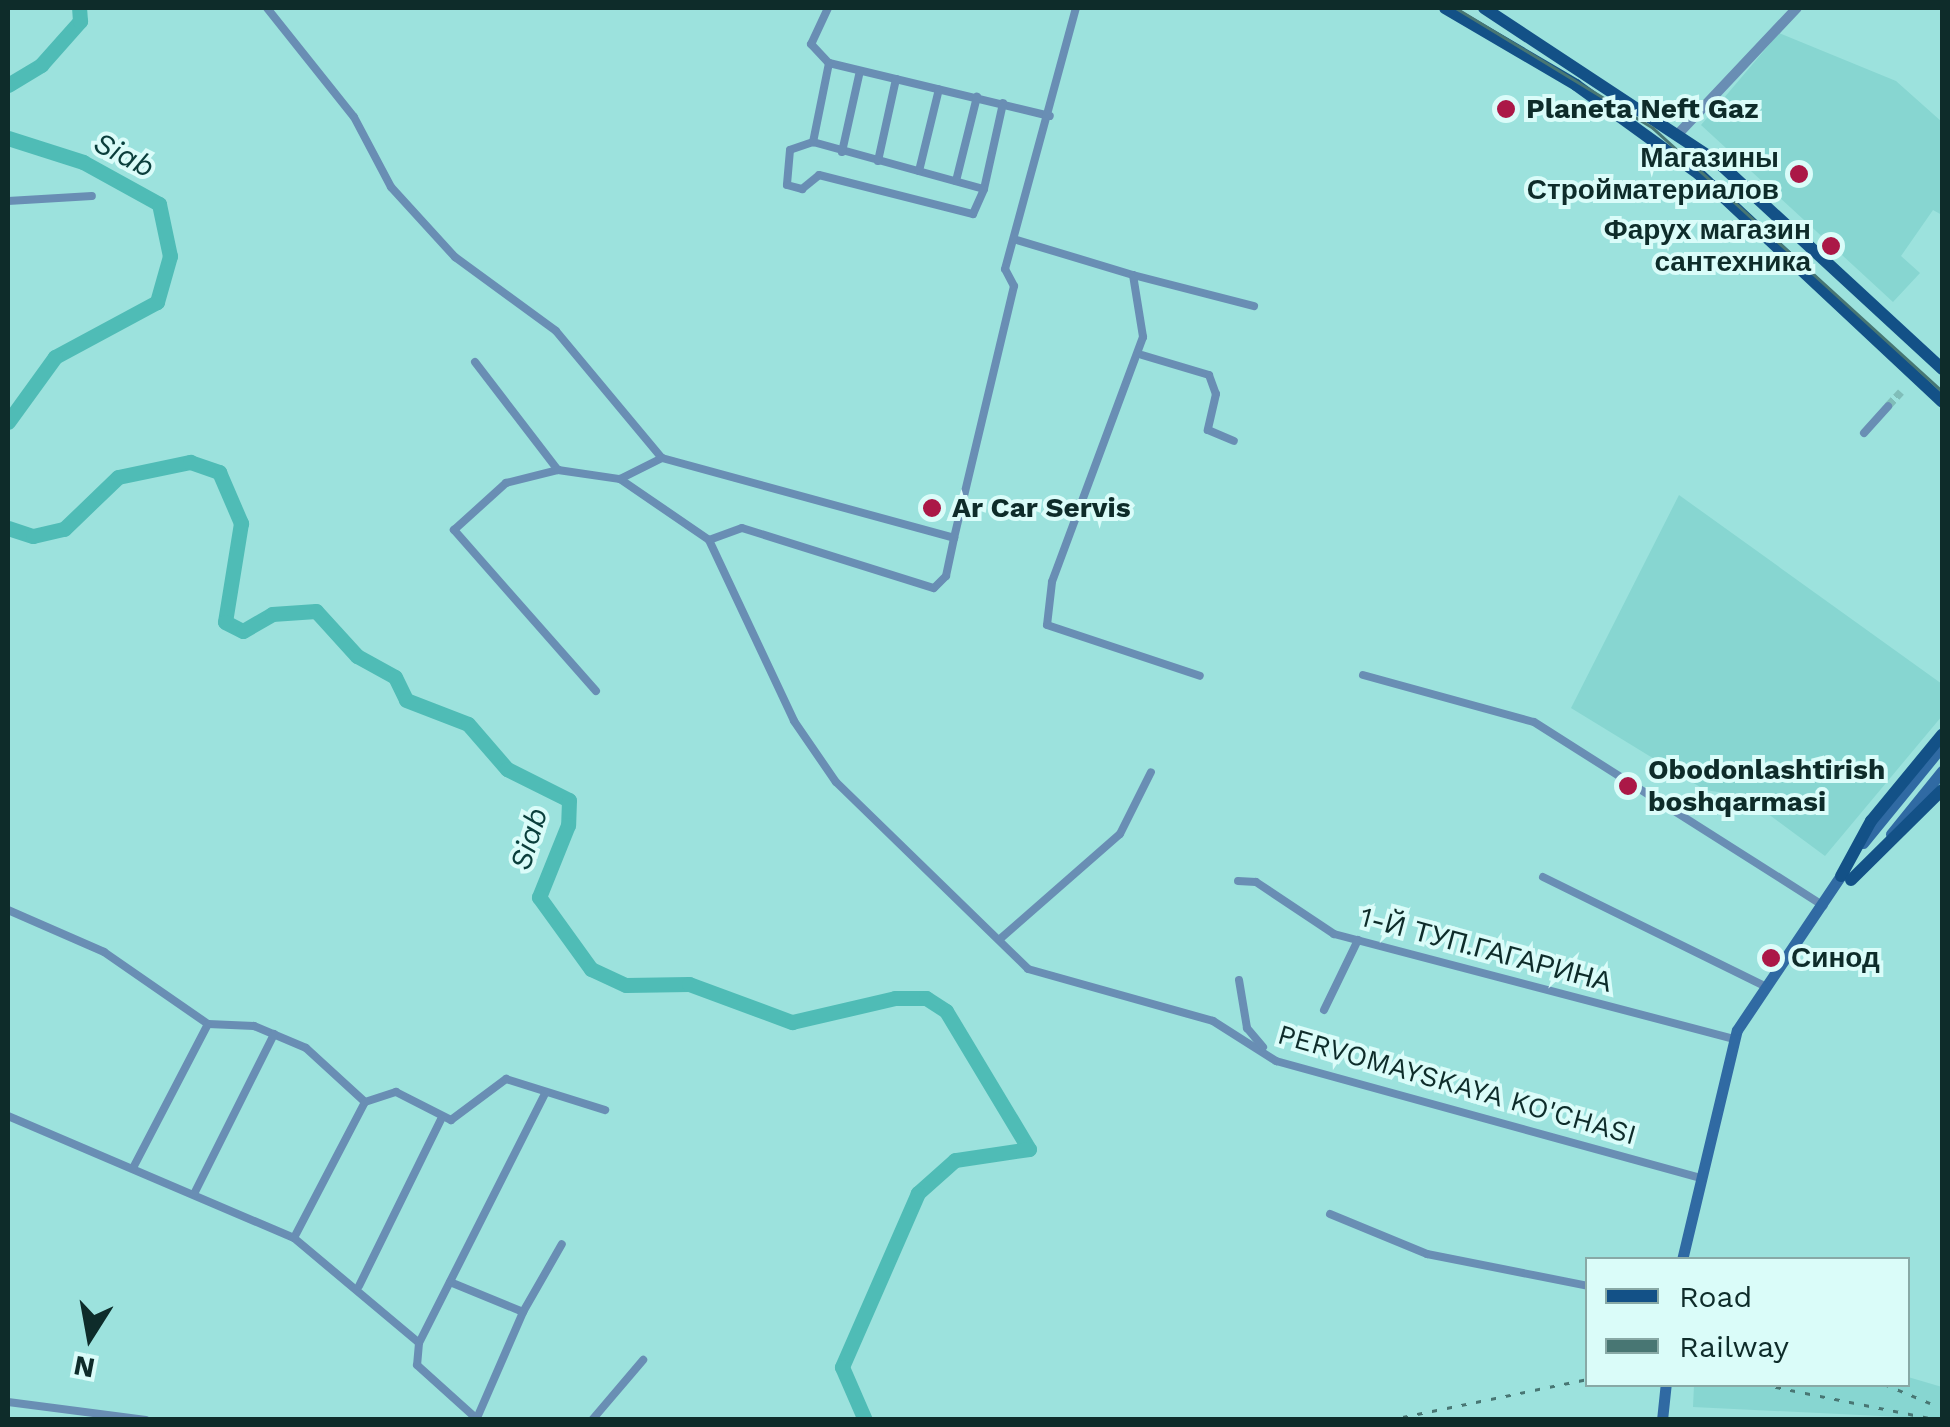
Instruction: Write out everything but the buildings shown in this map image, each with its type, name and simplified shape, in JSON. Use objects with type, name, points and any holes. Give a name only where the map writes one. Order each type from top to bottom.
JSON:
[{"type":"main road","points":[[1444,8],[1576,85],[1700,174],[1942,401]]},
{"type":"main road","points":[[1484,8],[1680,133],[1942,370]]},
{"type":"main road","points":[[1846,878],[1871,821],[1942,735]]},
{"type":"main road","points":[[1683,1257],[1734,1039],[1824,906],[1942,746]]},
{"type":"main road","points":[[1846,878],[1942,771]]},
{"type":"main road","points":[[1846,878],[1942,790]]},
{"type":"main road","points":[[1662,1420],[1666,1387]]},
{"type":"street","points":[[267,8],[354,117],[391,187],[455,257],[556,330],[662,458],[954,538]]},
{"type":"street","points":[[828,8],[810,44],[829,64],[1050,116]]},
{"type":"street","points":[[596,691],[454,530],[506,483],[558,470],[620,480],[709,540],[742,528],[934,588],[946,576],[1014,286],[1005,269],[1050,116],[1076,8]]},
{"type":"street","points":[[1680,133],[1796,8]]},
{"type":"street","points":[[813,142],[829,64]]},
{"type":"street","points":[[842,152],[860,70]]},
{"type":"street","points":[[878,161],[896,79]]},
{"type":"street","points":[[919,171],[939,88]]},
{"type":"street","points":[[956,181],[977,97]]},
{"type":"street","points":[[984,189],[813,142],[790,150],[788,185],[802,189],[818,175],[973,214],[984,189],[1003,103]]},
{"type":"street","points":[[8,201],[92,196]]},
{"type":"street","points":[[1013,244],[1020,237],[1133,275],[1254,306]]},
{"type":"street","points":[[1133,275],[1142,355],[1045,617],[1200,676]]},
{"type":"street","points":[[1142,355],[1209,375],[1216,394],[1208,430],[1234,441]]},
{"type":"street","points":[[475,362],[558,470]]},
{"type":"street","points":[[1864,433],[1888,406]]},
{"type":"street","points":[[620,480],[662,458]]},
{"type":"street","name":"PERVOMAYSKAYA KO'CHASI","points":[[709,540],[794,721],[836,782],[960,912],[1000,939],[1028,969],[1213,1021],[1276,1062],[1329,1072],[1700,1178]]},
{"type":"street","points":[[1363,675],[1534,722],[1824,906]]},
{"type":"street","points":[[1000,939],[1120,834],[1151,772]]},
{"type":"street","points":[[1542,876],[1767,987]]},
{"type":"street","name":"1-Й ТУП.ГАГАРИНА","points":[[1238,881],[1358,940],[1734,1039]]},
{"type":"street","points":[[8,910],[104,952],[208,1024],[274,1034],[306,1048],[365,1102]]},
{"type":"street","points":[[1324,1010],[1358,940]]},
{"type":"street","points":[[1240,980],[1257,1044],[1329,1072]]},
{"type":"street","points":[[133,1168],[208,1024]]},
{"type":"street","points":[[194,1194],[274,1034]]},
{"type":"street","points":[[294,1238],[365,1102],[396,1092],[441,1119],[461,1118],[500,1080],[605,1110]]},
{"type":"street","points":[[546,1092],[419,1343],[416,1365],[477,1419],[523,1312],[562,1244]]},
{"type":"street","points":[[8,1116],[294,1238],[359,1286],[419,1343]]},
{"type":"street","points":[[359,1286],[441,1119]]},
{"type":"street","points":[[1330,1214],[1427,1254],[1585,1285]]},
{"type":"street","points":[[450,1282],[523,1312]]},
{"type":"street","points":[[592,1420],[643,1360]]},
{"type":"street","points":[[8,1402],[146,1420]]},
{"type":"shaded area","points":[[1779,33],[1896,81],[1942,122],[1942,215],[1933,210],[1901,256],[1920,273],[1893,302],[1701,125]]},
{"type":"shaded area","points":[[1679,495],[1942,684],[1942,716],[1825,856],[1744,796],[1705,790],[1571,708]]},
{"type":"shaded area","points":[[1910,1378],[1942,1387],[1942,1419],[1693,1407],[1694,1387],[1910,1387]]},
{"type":"waterway","name":"Siab","points":[[8,85],[41,65],[80,21],[79,8]]},
{"type":"waterway","name":"Siab","points":[[8,138],[83,162],[159,204],[170,256],[157,302],[55,357],[8,422]]},
{"type":"waterway","name":"Siab","points":[[8,528],[33,536],[64,529],[118,477],[190,462],[219,472],[241,523],[225,622],[243,631],[272,614],[316,611],[357,656],[395,677],[406,700],[468,724],[507,769],[569,800],[568,825],[539,897],[591,969],[626,985],[689,984],[792,1022],[895,998],[926,998],[946,1011],[1029,1149],[955,1160],[918,1193],[842,1367],[865,1420]]},
{"type":"tunnel","points":[[1888,406],[1901,392]]},
{"type":"tram line","points":[[1456,8],[1653,128],[1942,391]]},
{"type":"railway","points":[[1388,1420],[1585,1380]]},
{"type":"railway","points":[[1776,1387],[1939,1420]]},
{"type":"railway","points":[[1891,1387],[1930,1403]]},
{"type":"railway","points":[[8,1418],[21,1420]]},
{"type":"place","name":"Planeta Neft Gaz","points":[[1506,109]]},
{"type":"place","name":"Магазины Стройматериалов","points":[[1799,174]]},
{"type":"place","name":"Фарух магазин сантехника","points":[[1831,246]]},
{"type":"place","name":"Ar Car Servis","points":[[932,508]]},
{"type":"place","name":"Obodonlashtirish boshqarmasi","points":[[1628,786]]},
{"type":"place","name":"Синод","points":[[1771,958]]}]
